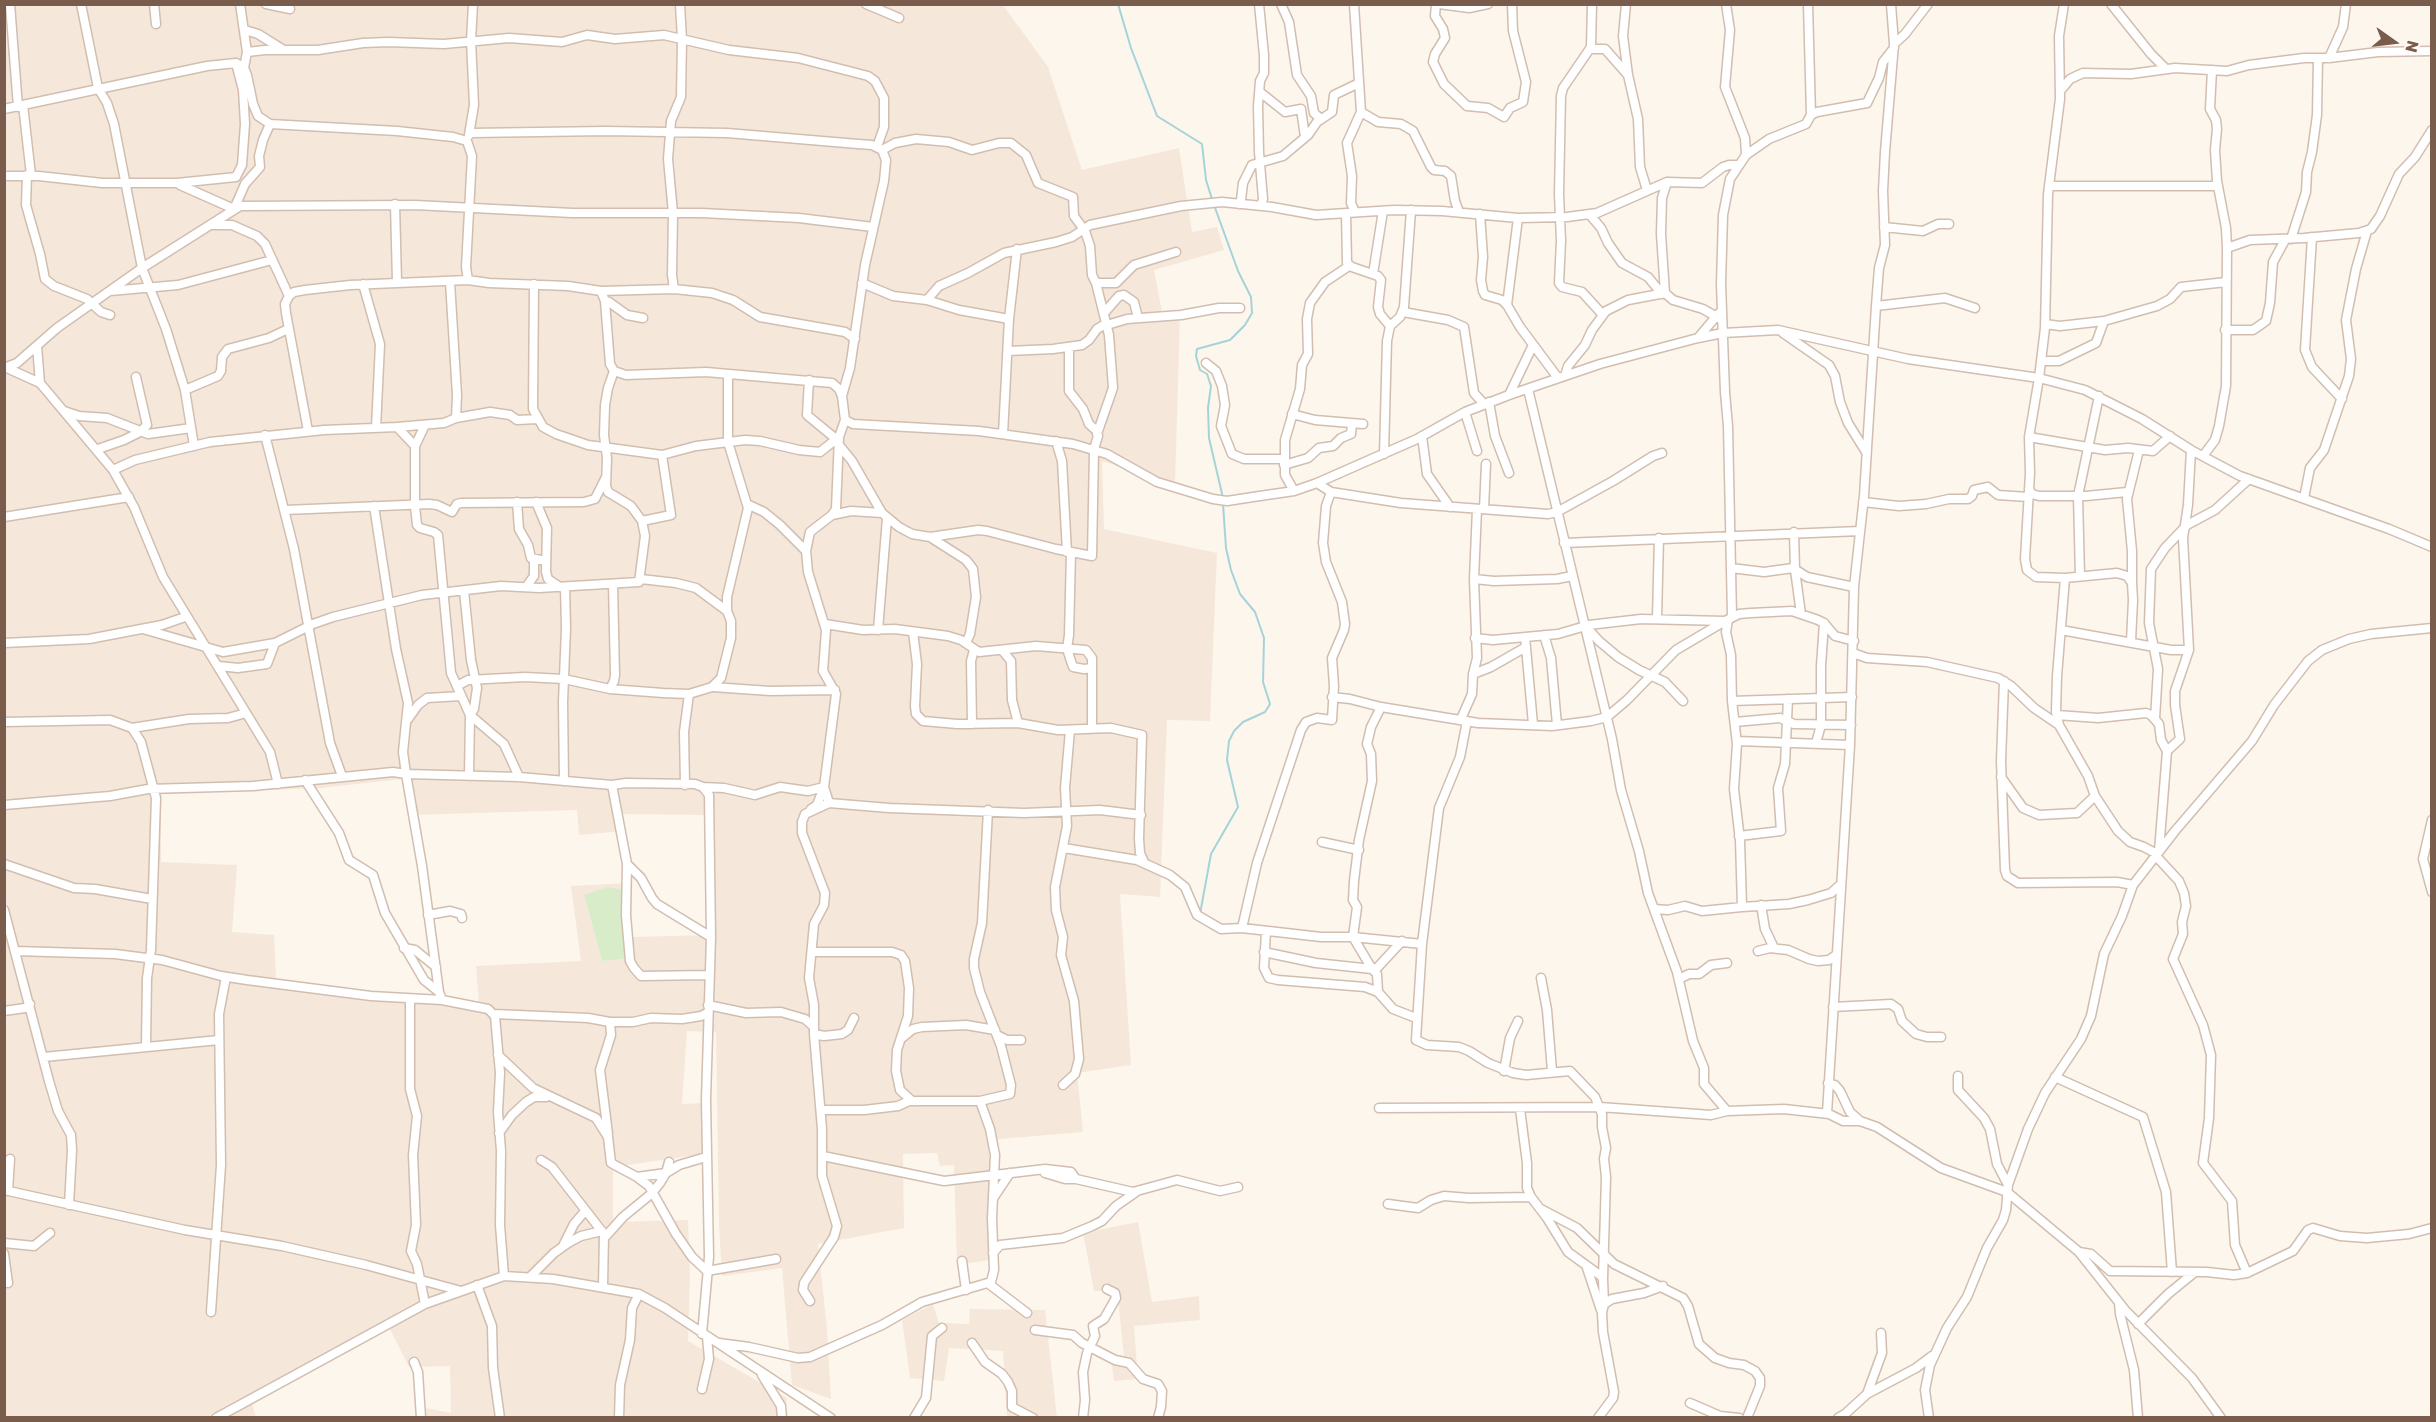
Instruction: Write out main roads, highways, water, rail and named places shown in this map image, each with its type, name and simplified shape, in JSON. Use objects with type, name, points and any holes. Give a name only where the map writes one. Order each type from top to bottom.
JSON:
[{"type":"waterway","points":[[1118,4],[1131,48],[1157,116],[1202,144],[1206,180],[1212,199]]},
{"type":"waterway","points":[[1214,205],[1238,271],[1251,297],[1252,313],[1245,325],[1230,340],[1197,349],[1196,356],[1200,370],[1207,374],[1211,386],[1208,408],[1209,438],[1223,498]]},
{"type":"waterway","points":[[1200,914],[1211,854],[1238,807],[1227,760],[1229,741],[1234,731],[1243,722],[1265,712],[1270,704],[1263,682],[1264,638],[1255,612],[1240,594],[1231,570],[1226,548],[1223,504]]}]
